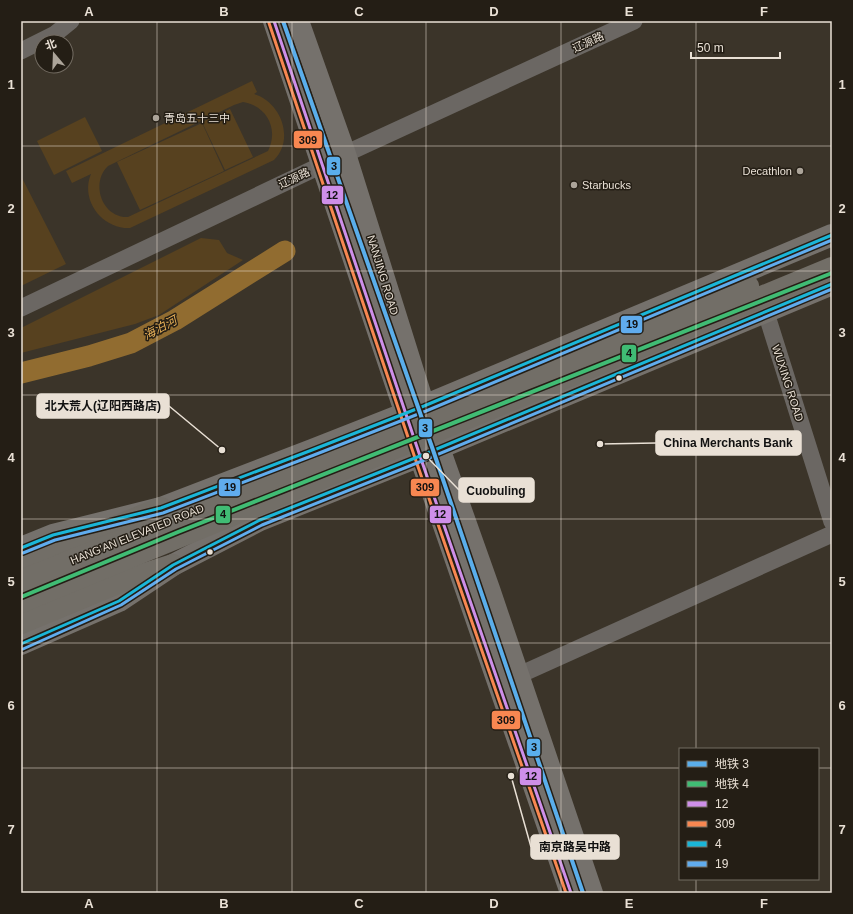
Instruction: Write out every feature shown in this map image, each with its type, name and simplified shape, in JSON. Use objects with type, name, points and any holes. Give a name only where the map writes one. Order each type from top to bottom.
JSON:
[{"type":"highway","name":"HANG'AN ELEVATED ROAD","points":[[22,564],[832,252]]},
{"type":"highway","name":"HANG'AN ELEVATED ROAD","points":[[21,602],[832,268]]},
{"type":"highway","points":[[22,564],[161,508]]},
{"type":"highway","points":[[21,623],[120,582],[173,565]]},
{"type":"main road","name":"NANJING ROAD","points":[[274,21],[323,164],[415,409],[440,448],[571,893]]},
{"type":"main road","name":"NANJING ROAD","points":[[298,21],[345,154],[415,409],[420,456],[592,893]]},
{"type":"main road","points":[[161,508],[415,409],[832,235]]},
{"type":"main road","points":[[21,644],[119,601],[173,565],[260,520],[440,448],[832,284]]},
{"type":"street","points":[[21,51],[55,34],[71,21]]},
{"type":"street","name":"辽源路","points":[[21,308],[323,164],[634,21]]},
{"type":"street","name":"WUXING ROAD","points":[[751,268],[832,522]]},
{"type":"street","points":[[509,679],[832,534]]},
{"type":"shaded area","points":[[252,81],[257,92],[254,94],[263,98],[271,105],[278,113],[282,122],[284,142],[274,160],[130,228],[111,224],[102,218],[96,211],[91,203],[89,194],[88,184],[91,174],[72,183],[66,171]],"holes":[[[243,102],[259,108],[269,120],[272,135],[268,151],[128,217],[119,216],[111,212],[106,206],[100,190],[100,181],[108,166],[234,105]]]},
{"type":"shaded area","points":[[230,109],[253,157],[225,170],[202,122]]},
{"type":"shaded area","points":[[85,117],[102,151],[54,175],[37,141]]},
{"type":"shaded area","points":[[202,123],[224,171],[140,210],[117,162]]},
{"type":"shaded area","points":[[21,176],[66,264],[21,286]]},
{"type":"shaded area","points":[[201,238],[219,240],[227,253],[243,260],[159,315],[135,324],[21,353],[21,328]]},
{"type":"waterway","name":"海泊河","points":[[21,373],[89,356],[131,343],[175,320],[285,251]]},
{"type":"metro line","name":"3","points":[[283,21],[433,450],[583,893]]},
{"type":"metro line","name":"4","points":[[21,597],[178,532],[832,273]]},
{"type":"transit line","name":"12","points":[[274,21],[420,456],[571,893]]},
{"type":"transit line","name":"309","points":[[269,23],[415,458],[566,893]]},
{"type":"transit line","name":"4","points":[[21,548],[53,535],[161,508],[312,450],[424,406],[832,235]]},
{"type":"transit line","name":"19","points":[[23,553],[55,540],[163,513],[314,455],[426,411],[832,240]]},
{"type":"transit line","name":"4","points":[[21,644],[119,601],[173,565],[260,520],[420,456],[832,284]]},
{"type":"transit line","name":"19","points":[[23,649],[121,605],[176,569],[262,525],[422,461],[832,289]]},
{"type":"place","name":"青岛五十三中","points":[[156,118]]},
{"type":"place","name":"Decathlon","points":[[800,171]]},
{"type":"place","name":"Starbucks","points":[[574,185]]},
{"type":"place","name":"China Merchants Bank","points":[[600,444]]},
{"type":"place","name":"北大荒人(辽阳西路店)","points":[[222,450]]},
{"type":"place","name":"Cuobuling","points":[[426,456]]},
{"type":"place","name":"南京路吴中路","points":[[511,776]]}]
